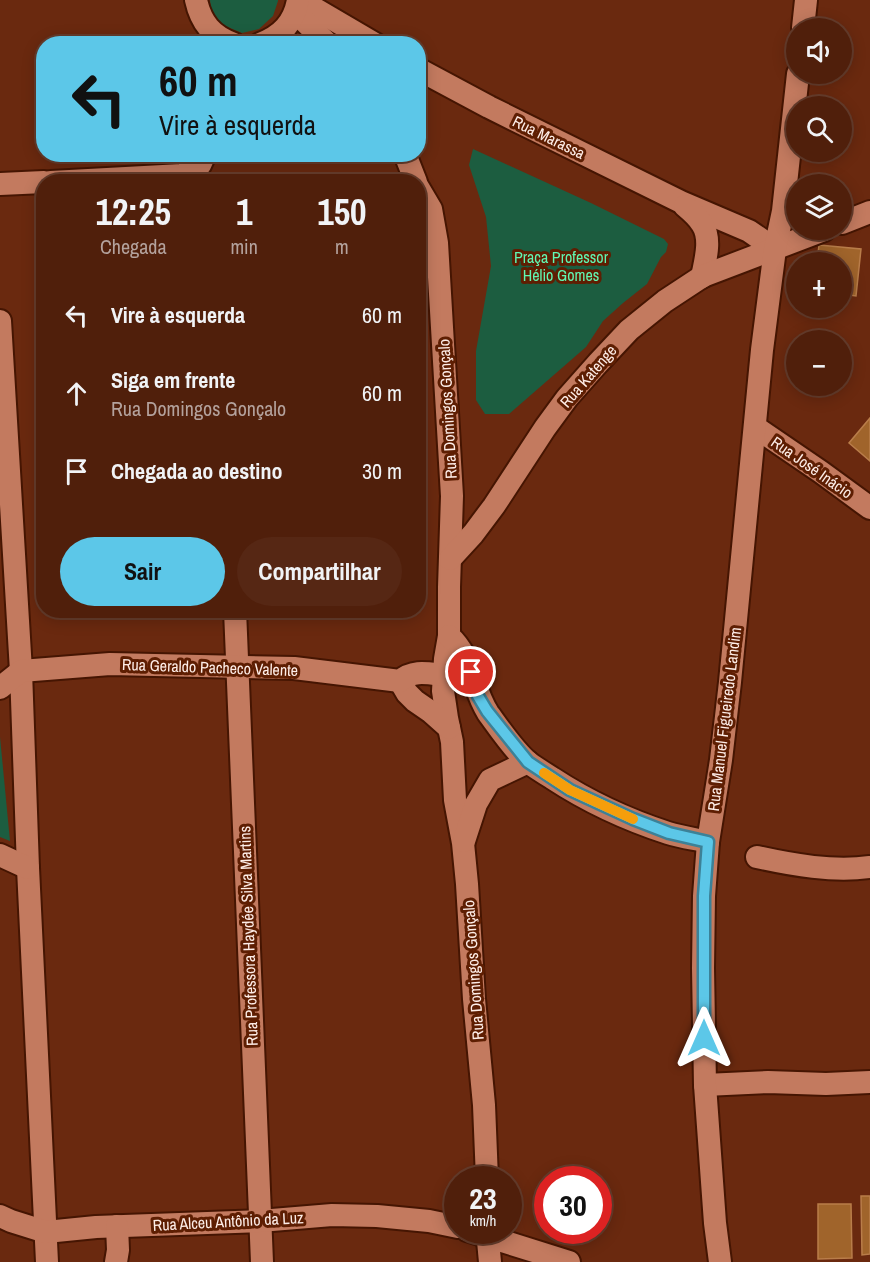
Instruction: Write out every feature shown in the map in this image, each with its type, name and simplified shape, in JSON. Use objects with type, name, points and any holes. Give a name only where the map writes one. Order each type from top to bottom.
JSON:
[{"type":"street","points":[[196,0],[205,33]]},
{"type":"street","points":[[804,18],[806,0]]},
{"type":"street","points":[[276,36],[289,24],[298,4]]},
{"type":"street","points":[[298,4],[322,36]]},
{"type":"street","points":[[298,4],[360,36]]},
{"type":"street","name":"Rua Marassa","points":[[426,73],[681,202],[749,231],[775,249]]},
{"type":"street","name":"Rua Manuel Figueiredo Landim","points":[[720,1262],[705,1085],[704,896],[708,842],[722,760],[762,350],[775,249],[783,211],[797,84]]},
{"type":"street","points":[[183,174],[199,162]]},
{"type":"street","points":[[0,184],[36,182]]},
{"type":"street","name":"Rua Domingos Gonçalo","points":[[426,201],[431,209],[437,243],[452,496],[449,636],[443,691],[454,762],[456,807],[463,843],[484,1105],[486,1166]]},
{"type":"street","name":"Rua Marassa","points":[[681,202],[702,222],[706,231],[706,252],[702,277]]},
{"type":"street","points":[[852,219],[870,212]]},
{"type":"street","name":"Rua Katenge","points":[[450,559],[480,525],[567,398],[629,330],[702,277],[798,240]]},
{"type":"street","points":[[0,321],[21,670],[47,1262]]},
{"type":"street","name":"Rua José Inácio","points":[[754,427],[870,508]]},
{"type":"street","name":"Rua Professora Haydée Silva Martins","points":[[235,618],[262,1262]]},
{"type":"street","points":[[449,636],[456,641],[461,650],[478,696],[487,711],[528,762],[570,790],[633,819],[669,833],[708,842]]},
{"type":"street","name":"Rua Geraldo Pacheco Valente","points":[[21,670],[110,664],[237,666],[294,668],[400,681],[419,672],[443,675],[471,672]]},
{"type":"street","points":[[0,688],[21,670]]},
{"type":"street","points":[[400,681],[415,701],[449,728]]},
{"type":"street","points":[[454,762],[480,778],[490,780]]},
{"type":"street","points":[[463,843],[476,804],[490,780],[528,762]]},
{"type":"street","points":[[0,855],[28,867]]},
{"type":"street","points":[[757,857],[818,866],[855,869],[870,867]]},
{"type":"street","points":[[705,1085],[768,1082],[826,1084],[870,1082]]},
{"type":"street","name":"Rua Alceu Antônio da Luz","points":[[0,1216],[46,1232],[96,1227],[260,1221],[332,1215],[377,1216],[444,1224]]},
{"type":"street","points":[[116,1262],[117,1226]]},
{"type":"street","points":[[485,1244],[490,1262]]},
{"type":"street","points":[[516,1244],[569,1262]]},
{"type":"green space","points":[[210,0],[278,1],[273,16],[259,29],[242,33],[220,24],[211,10]]},
{"type":"green space","name":"Praça Professor Hélio Gomes","points":[[473,149],[591,203],[664,239],[668,244],[666,252],[647,284],[603,321],[586,347],[509,414],[485,414],[476,400],[476,351],[491,266],[486,217],[469,165]]},
{"type":"green space","points":[[0,737],[10,841],[0,837]]},
{"type":"building","points":[[819,245],[861,249],[856,296],[852,295],[852,252],[818,252]]},
{"type":"building","points":[[870,418],[870,461],[849,443]]},
{"type":"building","points":[[861,1196],[870,1196],[870,1254],[862,1255]]},
{"type":"building","points":[[818,1204],[851,1204],[852,1258],[818,1259]]},
{"type":"slow traffic","points":[[544,773],[570,790],[633,819]]},
{"type":"route","points":[[471,672],[478,696],[487,711],[528,762],[570,790],[633,819],[669,833],[708,842],[704,896],[704,1038]]}]
